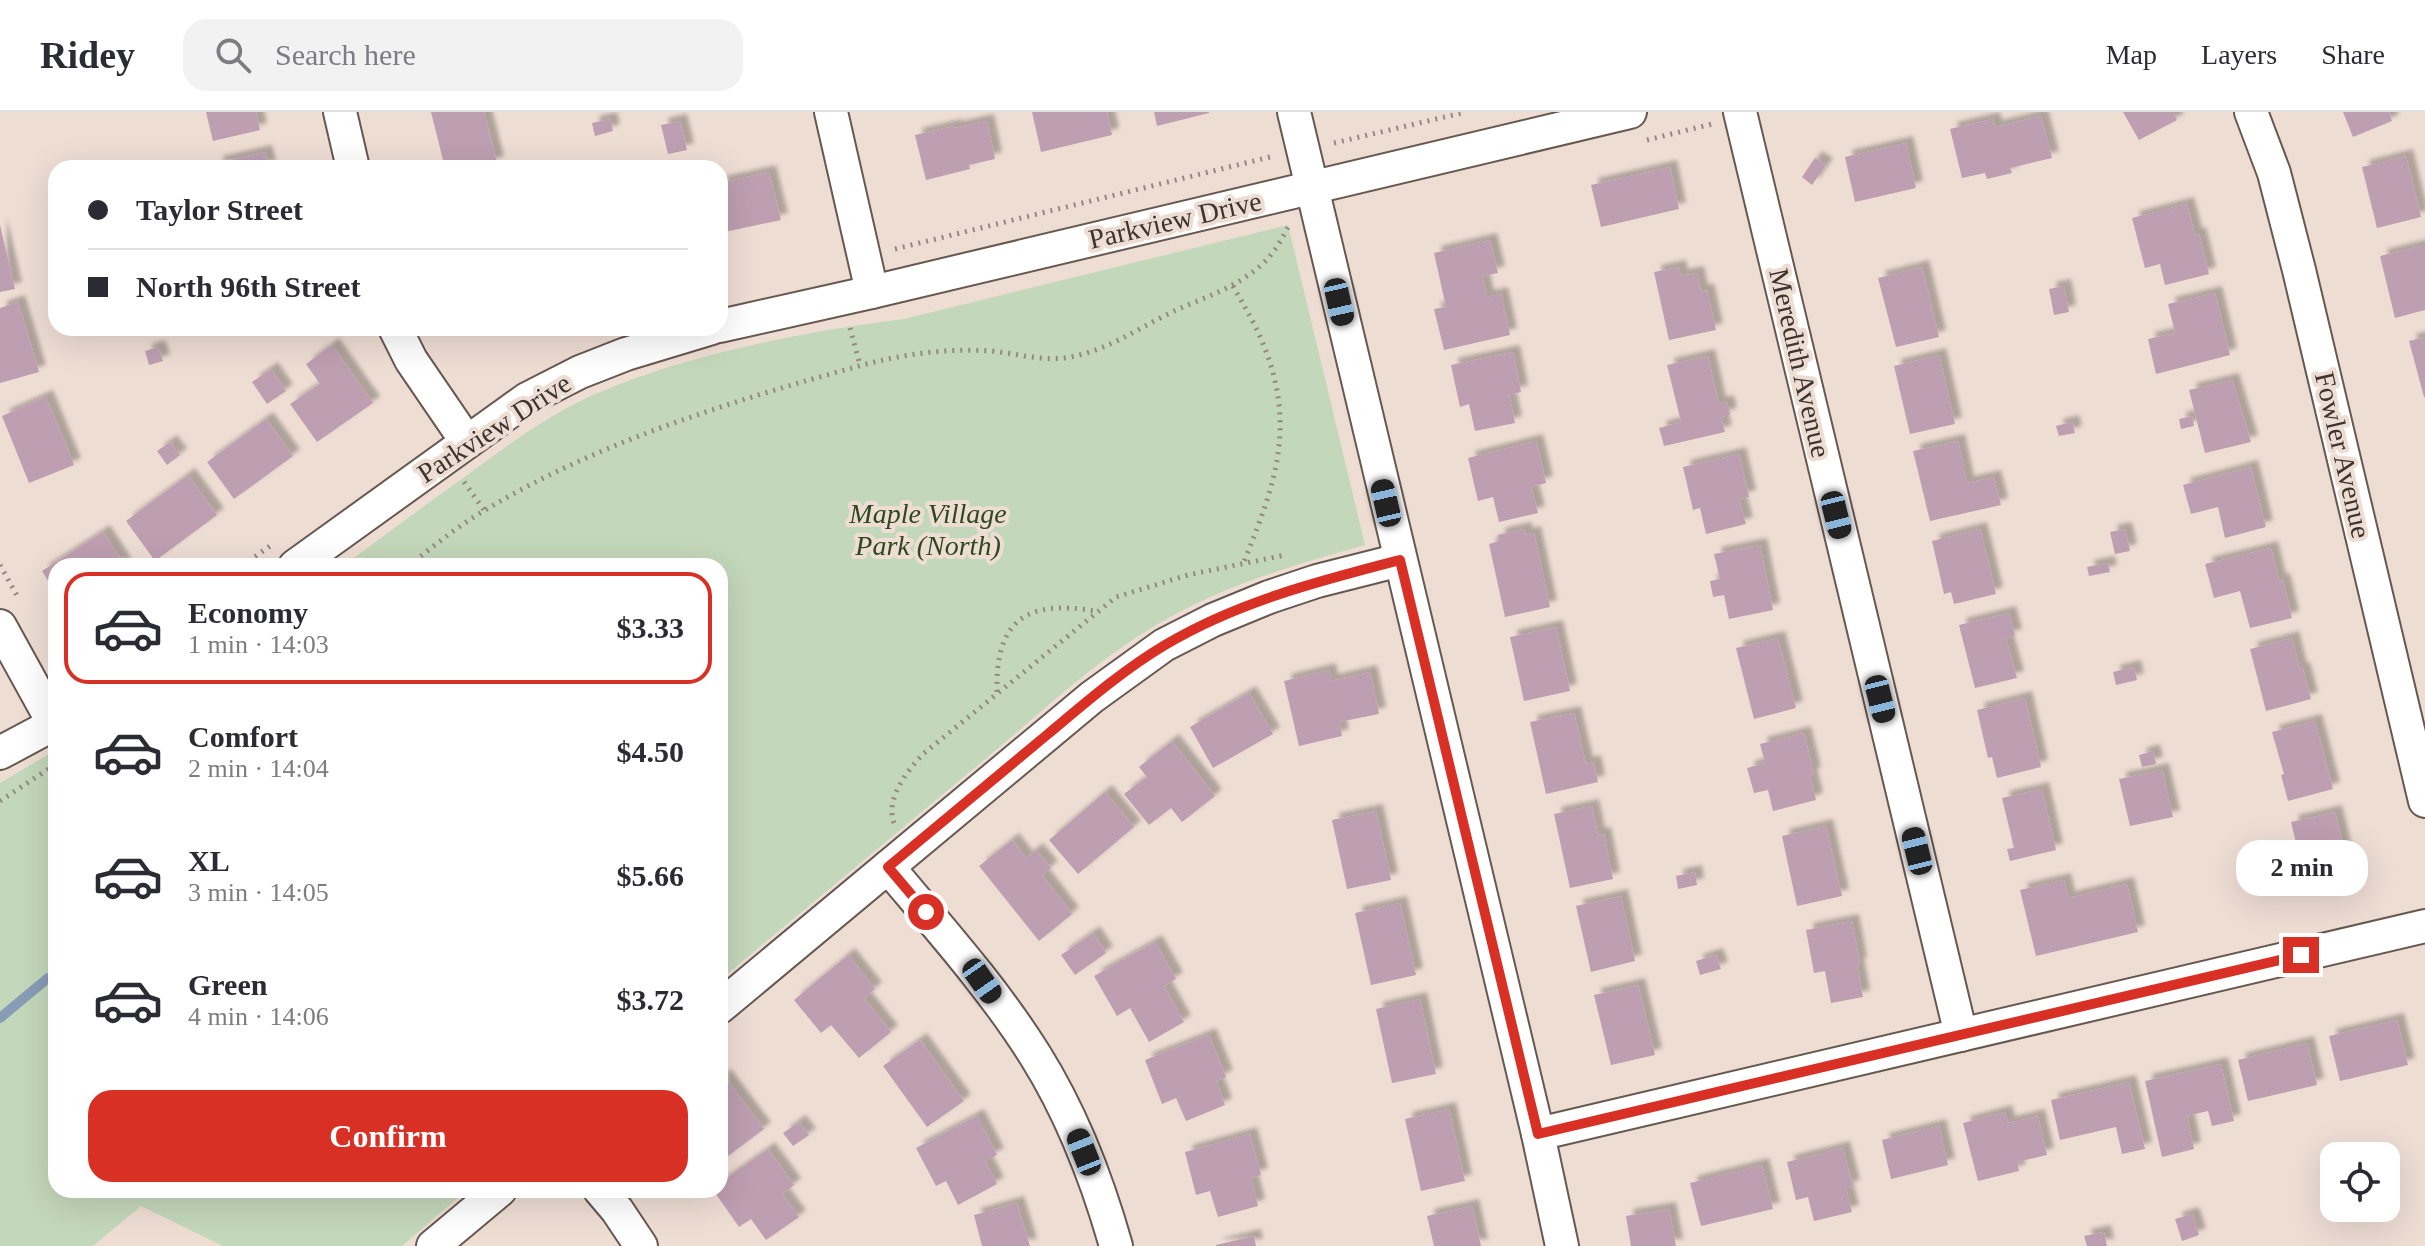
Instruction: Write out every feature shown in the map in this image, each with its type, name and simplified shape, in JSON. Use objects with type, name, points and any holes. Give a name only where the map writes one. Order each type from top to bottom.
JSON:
[{"type":"street","points":[[340,112],[351,160]]},
{"type":"street","points":[[831,112],[872,292]]},
{"type":"street","points":[[1294,112],[1538,1134],[1562,1246]]},
{"type":"street","name":"Parkview Drive","points":[[728,324],[1630,112]]},
{"type":"street","name":"Meredith Avenue","points":[[1740,112],[1961,1035]]},
{"type":"street","name":"Fowler Avenue","points":[[2251,112],[2274,173],[2299,270],[2425,801]]},
{"type":"street","points":[[399,336],[411,360],[467,442]]},
{"type":"street","name":"Parkview Drive","points":[[306,558],[527,399],[580,372],[686,336]]},
{"type":"street","points":[[728,1000],[1092,697],[1164,645],[1269,597],[1400,560]]},
{"type":"street","points":[[0,626],[48,712]]},
{"type":"street","points":[[0,753],[48,728]]},
{"type":"street","points":[[888,867],[982,981],[1035,1055],[1073,1126],[1105,1205],[1116,1246]]},
{"type":"street","points":[[1538,1134],[2425,926]]},
{"type":"street","points":[[433,1246],[490,1198]]},
{"type":"street","points":[[607,1198],[641,1246]]},
{"type":"path","points":[[1330,144],[1466,112]]},
{"type":"path","points":[[904,246],[1275,156]]},
{"type":"path","points":[[419,558],[484,510],[536,481],[605,449],[860,365],[910,354],[953,350],[1061,358],[1092,352],[1233,286],[1262,265],[1279,245],[1292,221]]},
{"type":"path","points":[[897,832],[891,817],[893,803],[906,772],[923,754],[1095,611],[1116,597],[1244,562],[1268,503],[1279,453],[1282,417],[1275,378],[1262,340],[1233,286]]},
{"type":"path","points":[[997,692],[996,665],[1015,622],[1035,612],[1054,608],[1095,611]]},
{"type":"path","points":[[0,801],[48,769]]},
{"type":"green space","name":"Maple Village Park (North)","points":[[1288,225],[1365,545],[1232,588],[1181,611],[1134,639],[1070,687],[728,973],[728,558],[354,558],[499,451],[593,395],[666,368],[746,346],[904,319]]},
{"type":"green space","points":[[48,755],[48,1198],[458,1198],[402,1246],[223,1246],[141,1206],[93,1246],[0,1246],[0,783]]},
{"type":"building","points":[[206,112],[256,112],[260,130],[213,141]]},
{"type":"building","points":[[431,112],[484,112],[496,160],[443,160]]},
{"type":"building","points":[[1032,112],[1107,112],[1112,135],[1041,152]]},
{"type":"building","points":[[1154,112],[1209,112],[1209,113],[1157,126]]},
{"type":"building","points":[[2123,112],[2173,112],[2177,120],[2139,140]]},
{"type":"building","points":[[2343,112],[2389,112],[2392,121],[2353,137]]},
{"type":"building","points":[[2041,116],[2052,158],[2010,168],[2012,173],[1987,179],[1985,173],[1962,178],[1950,129],[1993,119],[1995,127]]},
{"type":"building","points":[[610,119],[613,131],[595,136],[592,123]]},
{"type":"building","points":[[680,121],[687,150],[668,154],[661,125]]},
{"type":"building","points":[[987,121],[995,159],[926,180],[915,135]]},
{"type":"building","points":[[1906,143],[1916,188],[1855,202],[1845,157]]},
{"type":"building","points":[[265,152],[267,160],[229,160]]},
{"type":"building","points":[[2406,156],[2421,217],[2377,228],[2362,167]]},
{"type":"building","points":[[1815,158],[1826,165],[1812,185],[1802,177]]},
{"type":"building","points":[[1670,167],[1679,209],[1601,227],[1591,185]]},
{"type":"building","points":[[769,172],[781,220],[728,231],[728,181]]},
{"type":"building","points":[[2187,204],[2195,235],[2199,234],[2209,274],[2165,285],[2160,264],[2145,268],[2132,218]]},
{"type":"building","points":[[0,225],[15,289],[0,292]]},
{"type":"building","points":[[1490,240],[1498,273],[1482,276],[1487,297],[1501,294],[1510,335],[1444,350],[1434,309],[1446,307],[1434,253]]},
{"type":"building","points":[[2425,245],[2425,310],[2395,318],[2380,256]]},
{"type":"building","points":[[1679,267],[1681,276],[1697,273],[1701,292],[1707,290],[1716,330],[1669,340],[1654,272]]},
{"type":"building","points":[[1922,267],[1939,337],[1896,347],[1878,278]]},
{"type":"building","points":[[2064,286],[2069,312],[2054,315],[2049,289]]},
{"type":"building","points":[[2215,293],[2230,355],[2156,374],[2148,339],[2175,333],[2168,304]]},
{"type":"building","points":[[18,302],[39,372],[0,383],[0,308]]},
{"type":"building","points":[[2425,337],[2425,397],[2424,397],[2409,341]]},
{"type":"building","points":[[332,345],[373,403],[317,442],[290,404],[320,384],[306,364]]},
{"type":"building","points":[[158,347],[163,361],[149,365],[145,351]]},
{"type":"building","points":[[1513,352],[1521,392],[1509,395],[1515,423],[1475,431],[1469,404],[1460,407],[1451,365]]},
{"type":"building","points":[[1939,355],[1955,424],[1910,434],[1894,366]]},
{"type":"building","points":[[1708,356],[1719,404],[1727,402],[1730,415],[1721,417],[1725,432],[1664,446],[1659,428],[1681,422],[1667,365]]},
{"type":"building","points":[[271,369],[286,391],[267,404],[252,382]]},
{"type":"building","points":[[2232,380],[2251,442],[2205,453],[2189,390]]},
{"type":"building","points":[[46,397],[74,465],[29,483],[2,416]]},
{"type":"building","points":[[2192,416],[2194,426],[2181,429],[2179,419]]},
{"type":"building","points":[[266,419],[293,456],[234,499],[207,462]]},
{"type":"building","points":[[2072,422],[2075,433],[2059,436],[2056,426]]},
{"type":"building","points":[[1536,441],[1546,483],[1531,487],[1538,513],[1499,522],[1493,497],[1478,501],[1468,458]]},
{"type":"building","points":[[1958,441],[1967,483],[1994,477],[2001,505],[1930,521],[1913,451]]},
{"type":"building","points":[[170,442],[180,455],[167,465],[157,451]]},
{"type":"building","points":[[1739,454],[1749,497],[1739,499],[1746,524],[1706,534],[1700,508],[1693,510],[1683,467]]},
{"type":"building","points":[[2251,467],[2266,527],[2225,538],[2218,507],[2191,514],[2183,485]]},
{"type":"building","points":[[188,475],[217,515],[159,558],[153,558],[126,521]]},
{"type":"building","points":[[1524,529],[1526,535],[1534,533],[1550,607],[1505,617],[1489,544],[1499,541],[1498,535]]},
{"type":"building","points":[[1980,529],[1996,594],[1954,604],[1951,592],[1944,594],[1932,541]]},
{"type":"building","points":[[2125,529],[2130,551],[2115,554],[2110,532]]},
{"type":"building","points":[[103,532],[120,558],[62,558]]},
{"type":"building","points":[[1760,545],[1773,610],[1729,619],[1724,595],[1713,597],[1710,581],[1720,579],[1714,554]]},
{"type":"building","points":[[2271,548],[2292,618],[2250,628],[2240,591],[2214,598],[2205,564]]},
{"type":"building","points":[[2108,563],[2110,572],[2089,576],[2087,567]]},
{"type":"building","points":[[48,567],[48,581],[42,571]]},
{"type":"building","points":[[2009,613],[2015,636],[2006,638],[2017,678],[1975,688],[1959,625]]},
{"type":"building","points":[[1556,627],[1570,691],[1524,701],[1510,637]]},
{"type":"building","points":[[1778,638],[1796,708],[1754,719],[1736,648]]},
{"type":"building","points":[[2292,638],[2311,699],[2266,711],[2250,649]]},
{"type":"building","points":[[2134,667],[2137,680],[2116,685],[2113,672]]},
{"type":"building","points":[[1329,670],[1331,681],[1370,672],[1379,714],[1339,722],[1342,736],[1299,746],[1284,681]]},
{"type":"building","points":[[1249,693],[1273,734],[1213,768],[1190,727]]},
{"type":"building","points":[[2025,698],[2041,767],[1997,778],[1992,757],[1988,758],[1977,710]]},
{"type":"building","points":[[1574,713],[1586,764],[1594,762],[1598,782],[1546,794],[1530,722]]},
{"type":"building","points":[[2315,721],[2333,789],[2288,801],[2272,732]]},
{"type":"building","points":[[1804,733],[1814,774],[1810,775],[1816,800],[1773,811],[1768,790],[1754,793],[1747,768],[1765,763],[1760,744]]},
{"type":"building","points":[[1172,741],[1215,796],[1182,822],[1171,808],[1149,825],[1124,794],[1147,777],[1139,767]]},
{"type":"building","points":[[2153,751],[2156,764],[2142,767],[2139,755]]},
{"type":"building","points":[[2162,770],[2173,817],[2130,826],[2119,779]]},
{"type":"building","points":[[2042,789],[2056,850],[2010,861],[2007,849],[2014,848],[2002,798]]},
{"type":"building","points":[[1105,792],[1134,827],[1078,874],[1049,840]]},
{"type":"building","points":[[1592,806],[1598,835],[1604,834],[1613,879],[1570,888],[1554,814]]},
{"type":"building","points":[[1376,811],[1391,880],[1347,889],[1332,820]]},
{"type":"building","points":[[2335,812],[2352,882],[2308,892],[2291,822]]},
{"type":"building","points":[[1826,826],[1842,896],[1797,906],[1782,836]]},
{"type":"building","points":[[1012,840],[1026,858],[1036,850],[1051,868],[1042,875],[1072,914],[1039,941],[979,866]]},
{"type":"building","points":[[1695,872],[1697,885],[1678,889],[1676,876]]},
{"type":"building","points":[[2064,880],[2068,898],[2127,884],[2138,932],[2036,956],[2020,890]]},
{"type":"building","points":[[1621,896],[1635,961],[1591,972],[1576,906]]},
{"type":"building","points":[[1400,903],[1416,975],[1371,985],[1355,913]]},
{"type":"building","points":[[1852,921],[1863,997],[1831,1003],[1825,971],[1814,973],[1806,930]]},
{"type":"building","points":[[1093,933],[1106,953],[1075,975],[1061,955]]},
{"type":"building","points":[[1155,942],[1176,979],[1164,986],[1184,1022],[1149,1042],[1130,1008],[1117,1016],[1094,976]]},
{"type":"building","points":[[848,955],[875,989],[864,998],[891,1032],[859,1058],[831,1025],[821,1033],[794,1000]]},
{"type":"building","points":[[1716,955],[1721,969],[1700,975],[1696,961]]},
{"type":"building","points":[[1638,985],[1655,1055],[1611,1065],[1594,995]]},
{"type":"building","points":[[1420,999],[1436,1074],[1392,1083],[1376,1009]]},
{"type":"building","points":[[2397,1020],[2408,1065],[2340,1081],[2329,1036]]},
{"type":"building","points":[[1209,1035],[1226,1077],[1216,1081],[1225,1105],[1186,1121],[1176,1098],[1162,1104],[1145,1060]]},
{"type":"building","points":[[920,1040],[964,1101],[927,1127],[883,1066]]},
{"type":"building","points":[[2307,1043],[2317,1085],[2248,1101],[2238,1060]]},
{"type":"building","points":[[2221,1064],[2234,1121],[2212,1126],[2208,1111],[2187,1116],[2194,1149],[2162,1157],[2145,1081]]},
{"type":"building","points":[[728,1081],[764,1129],[728,1156]]},
{"type":"building","points":[[2129,1082],[2145,1149],[2122,1154],[2116,1127],[2060,1140],[2051,1100]]},
{"type":"building","points":[[1449,1109],[1465,1181],[1421,1191],[1405,1119]]},
{"type":"building","points":[[2005,1112],[2008,1123],[2038,1116],[2047,1155],[2017,1162],[2019,1171],[1978,1181],[1963,1123]]},
{"type":"building","points":[[977,1116],[997,1155],[985,1161],[997,1184],[958,1205],[946,1181],[936,1186],[916,1148]]},
{"type":"building","points":[[799,1122],[809,1135],[793,1146],[783,1133]]},
{"type":"building","points":[[1939,1126],[1948,1165],[1891,1179],[1882,1140]]},
{"type":"building","points":[[1250,1134],[1261,1175],[1251,1178],[1258,1206],[1218,1217],[1210,1191],[1196,1195],[1185,1152]]},
{"type":"building","points":[[1843,1148],[1853,1187],[1846,1188],[1852,1212],[1814,1221],[1808,1197],[1796,1200],[1787,1162]]},
{"type":"building","points":[[768,1149],[794,1185],[782,1194],[799,1217],[766,1240],[751,1219],[739,1227],[719,1198],[728,1198],[728,1177]]},
{"type":"building","points":[[1762,1165],[1773,1209],[1701,1226],[1690,1183]]},
{"type":"building","points":[[1017,1203],[1030,1246],[982,1246],[974,1215]]},
{"type":"building","points":[[1472,1206],[1481,1246],[1434,1246],[1427,1216]]},
{"type":"building","points":[[1669,1209],[1676,1246],[1631,1246],[1626,1216]]},
{"type":"building","points":[[2192,1214],[2199,1235],[2182,1241],[2175,1219]]},
{"type":"building","points":[[2104,1232],[2107,1246],[2087,1246],[2084,1236]]},
{"type":"building","points":[[1254,1236],[1256,1246],[1216,1246],[1216,1245]]},
{"type":"waterway","points":[[0,1018],[48,978]]},
{"type":"route","points":[[926,912],[888,867],[1092,697],[1164,645],[1213,620],[1317,581],[1400,560],[1538,1134],[2301,955]]}]
